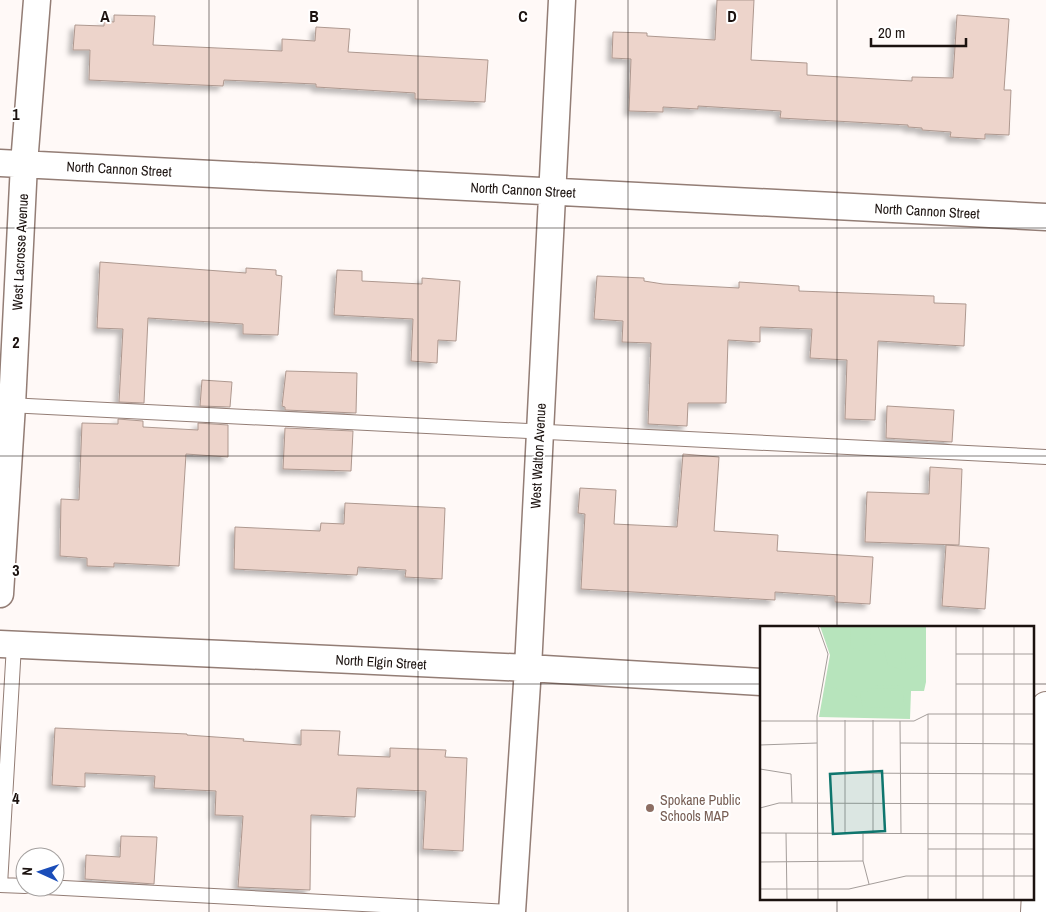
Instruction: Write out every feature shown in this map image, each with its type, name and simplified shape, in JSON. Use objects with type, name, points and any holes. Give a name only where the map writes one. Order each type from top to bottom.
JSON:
[{"type":"street","name":"West Lacrosse Avenue","points":[[0,594],[12,163],[37,0]]},
{"type":"street","name":"West Walton Avenue","points":[[512,912],[528,668],[562,0]]},
{"type":"street","name":"North Cannon Street","points":[[12,163],[1046,217]]},
{"type":"street","name":"North Elgin Street","points":[[7,644],[528,668],[760,682]]},
{"type":"street","points":[[1035,912],[1046,706]]},
{"type":"lane","points":[[6,405],[1046,457]]},
{"type":"lane","points":[[7,644],[0,885],[15,886]]},
{"type":"lane","points":[[65,888],[512,912]]},
{"type":"building","points":[[717,0],[754,0],[751,60],[807,63],[807,75],[912,81],[912,77],[953,78],[957,15],[1009,19],[1004,90],[1011,90],[1009,135],[985,134],[985,139],[950,137],[951,132],[922,130],[922,128],[908,127],[908,125],[780,118],[781,111],[698,106],[698,109],[663,107],[663,112],[629,111],[631,59],[612,58],[613,32],[647,33],[647,36],[715,40]]},
{"type":"building","points":[[114,15],[155,16],[153,45],[282,51],[282,39],[315,41],[316,27],[350,29],[348,52],[488,60],[485,102],[415,99],[415,93],[316,87],[316,84],[224,80],[223,86],[89,80],[90,50],[73,50],[75,25],[104,26],[104,21],[114,22]]},
{"type":"building","points":[[100,262],[246,273],[246,268],[276,270],[276,275],[282,276],[278,335],[243,334],[243,324],[148,318],[144,403],[119,402],[123,329],[97,328]]},
{"type":"building","points":[[337,270],[362,271],[362,281],[422,284],[422,278],[460,281],[456,341],[438,340],[437,363],[411,361],[413,319],[334,315]]},
{"type":"building","points":[[597,276],[644,278],[644,281],[663,284],[739,288],[739,282],[799,286],[799,291],[934,296],[934,303],[966,304],[964,346],[878,341],[875,420],[845,419],[847,360],[810,358],[812,329],[760,327],[760,342],[728,340],[726,403],[688,403],[687,426],[648,424],[651,343],[622,342],[623,321],[594,319]]},
{"type":"building","points":[[286,371],[357,373],[356,413],[285,410],[285,407],[282,406]]},
{"type":"building","points":[[202,380],[232,382],[230,407],[200,406]]},
{"type":"building","points":[[887,406],[954,410],[952,442],[886,438]]},
{"type":"building","points":[[118,419],[143,421],[143,427],[198,430],[198,423],[228,425],[228,457],[186,454],[179,566],[114,563],[114,567],[87,566],[87,558],[60,556],[61,499],[79,500],[82,423],[118,424]]},
{"type":"building","points":[[285,428],[353,431],[351,471],[283,469]]},
{"type":"building","points":[[683,454],[719,457],[714,531],[778,535],[777,551],[873,557],[870,604],[835,602],[835,596],[775,592],[775,600],[581,589],[585,514],[578,513],[580,488],[616,490],[614,524],[677,527]]},
{"type":"building","points":[[930,467],[962,469],[959,545],[865,542],[867,492],[929,494]]},
{"type":"building","points":[[345,503],[445,508],[442,579],[405,577],[406,570],[358,567],[357,575],[234,569],[235,527],[320,531],[321,523],[344,524]]},
{"type":"building","points":[[946,545],[989,548],[985,609],[942,606]]},
{"type":"building","points":[[55,728],[187,734],[244,739],[243,741],[301,745],[301,730],[340,731],[338,755],[390,757],[390,748],[446,750],[445,757],[467,758],[463,851],[423,849],[426,791],[357,788],[355,817],[311,815],[310,890],[238,887],[243,816],[215,815],[216,791],[154,788],[155,776],[85,773],[85,787],[52,785]]},
{"type":"building","points":[[121,836],[157,837],[154,884],[85,879],[86,855],[120,857]]},
{"type":"place","name":"Spokane Public Schools MAP","points":[[650,808]]}]
